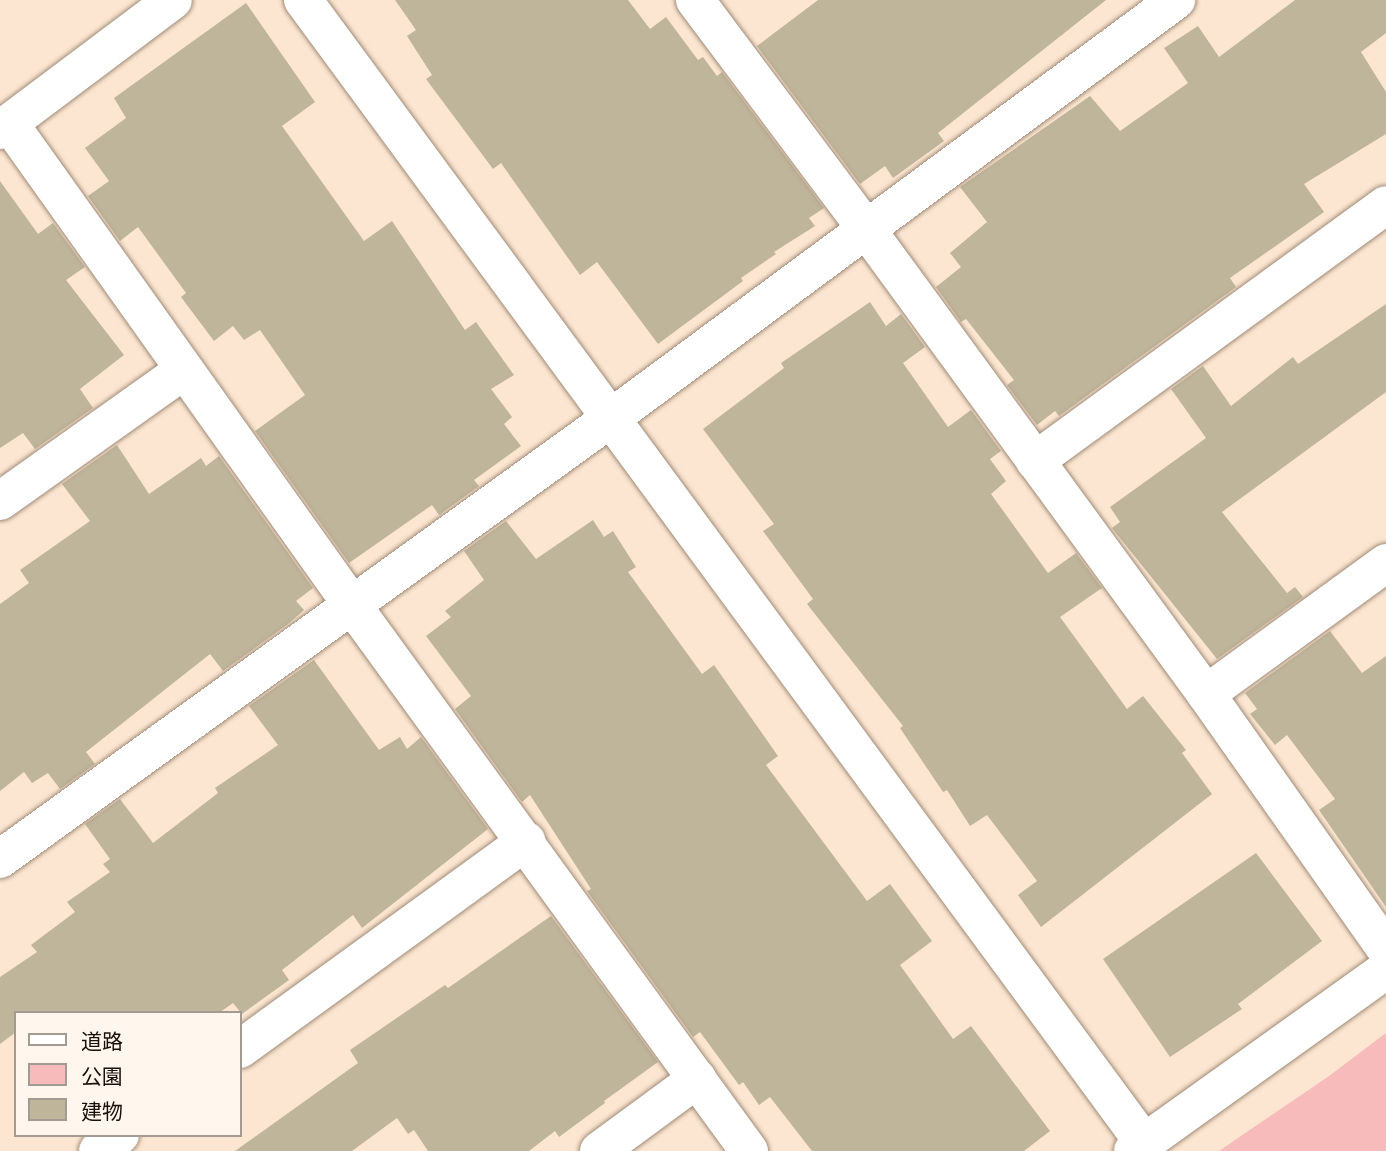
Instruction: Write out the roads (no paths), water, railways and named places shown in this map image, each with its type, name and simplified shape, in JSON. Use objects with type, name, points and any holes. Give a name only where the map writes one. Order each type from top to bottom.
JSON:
[{"type":"street","points":[[173,0],[4,127],[184,370],[749,1151]]},
{"type":"street","points":[[303,0],[611,418],[1138,1147],[1386,970]]},
{"type":"street","points":[[695,0],[867,230],[1206,694],[1386,949]]},
{"type":"street","points":[[0,859],[611,418],[1176,0]]},
{"type":"street","points":[[1035,461],[1386,205]]},
{"type":"street","points":[[0,501],[184,370]]},
{"type":"street","points":[[1206,694],[1386,563]]},
{"type":"street","points":[[242,1048],[526,841]]},
{"type":"street","points":[[599,1151],[697,1079]]},
{"type":"street","points":[[98,1151],[117,1137]]}]
